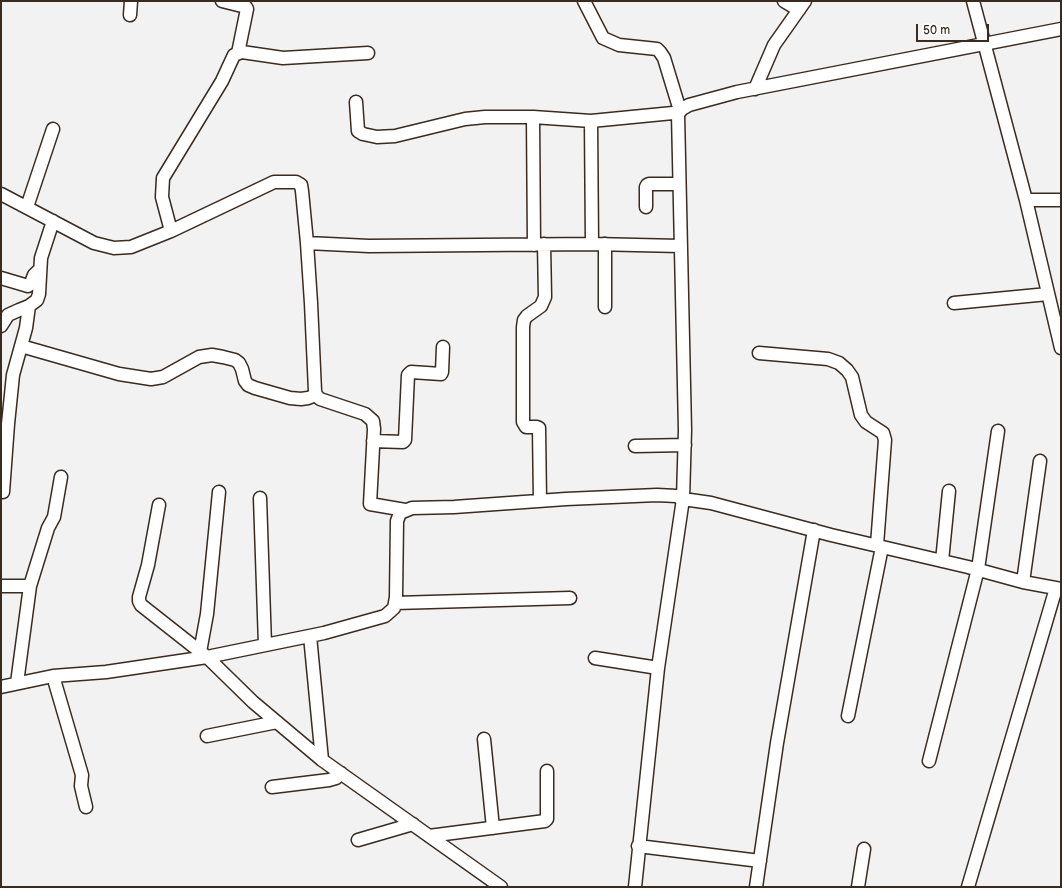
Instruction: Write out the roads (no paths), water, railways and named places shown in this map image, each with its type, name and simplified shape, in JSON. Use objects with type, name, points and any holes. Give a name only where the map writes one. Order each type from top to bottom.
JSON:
[{"type":"street","points":[[130,15],[131,1]]},
{"type":"street","points":[[171,230],[162,197],[163,178],[222,81],[234,55],[238,53],[247,9],[246,7],[222,1]]},
{"type":"street","points":[[584,1],[603,38],[619,45],[657,49],[660,52],[664,58],[680,112],[679,184],[680,246],[683,296],[685,445],[683,499],[658,668],[638,846],[635,887]]},
{"type":"street","points":[[755,89],[774,46],[802,6],[784,1]]},
{"type":"street","points":[[973,1],[1026,200],[1061,348]]},
{"type":"street","points":[[356,102],[358,131],[377,138],[395,136],[465,119],[503,116],[591,121],[673,113],[680,112],[689,105],[755,89],[1061,29]]},
{"type":"street","points":[[238,53],[283,58],[368,53]]},
{"type":"street","points":[[533,117],[539,244],[544,297],[541,306],[524,320],[523,422],[526,427],[537,426],[539,428],[540,501]]},
{"type":"street","points":[[591,121],[592,244]]},
{"type":"street","points":[[27,207],[53,129]]},
{"type":"street","points":[[1,194],[94,243],[114,248],[131,247],[274,182],[296,182],[301,185],[312,303],[316,395],[320,399],[365,414],[373,421],[370,504],[405,510]]},
{"type":"street","points":[[646,207],[647,185],[679,184]]},
{"type":"street","points":[[1026,200],[1061,200]]},
{"type":"street","points":[[1,326],[8,316],[34,304],[37,300],[39,294],[40,258],[53,221]]},
{"type":"street","points":[[307,243],[369,246],[539,244],[680,246]]},
{"type":"street","points":[[605,244],[606,307]]},
{"type":"street","points":[[1,278],[28,286],[36,273],[39,271]]},
{"type":"street","points":[[954,303],[1048,294]]},
{"type":"street","points":[[3,492],[13,375],[26,328],[29,306]]},
{"type":"street","points":[[20,346],[119,374],[151,379],[163,377],[199,357],[212,355],[235,360],[239,363],[245,381],[248,385],[255,388],[290,398],[301,399],[316,395]]},
{"type":"street","points":[[373,441],[402,442],[405,440],[408,375],[411,372],[441,374],[443,348]]},
{"type":"street","points":[[759,353],[828,359],[839,363],[852,377],[861,415],[866,422],[884,433],[886,440],[879,546],[848,716]]},
{"type":"street","points":[[929,761],[978,569],[998,431]]},
{"type":"street","points":[[635,446],[685,445]]},
{"type":"street","points":[[1023,582],[1040,461]]},
{"type":"street","points":[[17,683],[30,586],[48,528],[54,517],[61,477]]},
{"type":"street","points":[[942,561],[949,491]]},
{"type":"street","points":[[204,655],[220,492]]},
{"type":"street","points":[[1,687],[52,676],[106,672],[265,645],[310,636],[385,616],[394,608],[396,597],[397,521],[400,513],[412,508],[454,507],[657,495],[676,496],[683,499],[712,503],[814,530],[978,569],[1023,582],[1059,588],[968,887]]},
{"type":"street","points":[[260,498],[265,645]]},
{"type":"street","points":[[158,505],[148,565],[139,601],[144,608],[204,655],[253,702],[322,760],[501,887]]},
{"type":"street","points":[[756,887],[777,743],[814,530]]},
{"type":"street","points":[[1,586],[30,586]]},
{"type":"street","points":[[395,603],[570,598]]},
{"type":"street","points":[[310,636],[322,760]]},
{"type":"street","points":[[595,658],[658,668]]},
{"type":"street","points":[[52,676],[82,775],[81,786],[86,807]]},
{"type":"street","points":[[207,736],[277,722]]},
{"type":"street","points":[[484,739],[493,828]]},
{"type":"street","points":[[430,836],[546,820],[546,771]]},
{"type":"street","points":[[272,786],[329,780],[336,778],[341,773]]},
{"type":"street","points":[[358,840],[413,824]]},
{"type":"street","points":[[638,846],[760,861]]},
{"type":"street","points":[[858,887],[864,850]]}]
